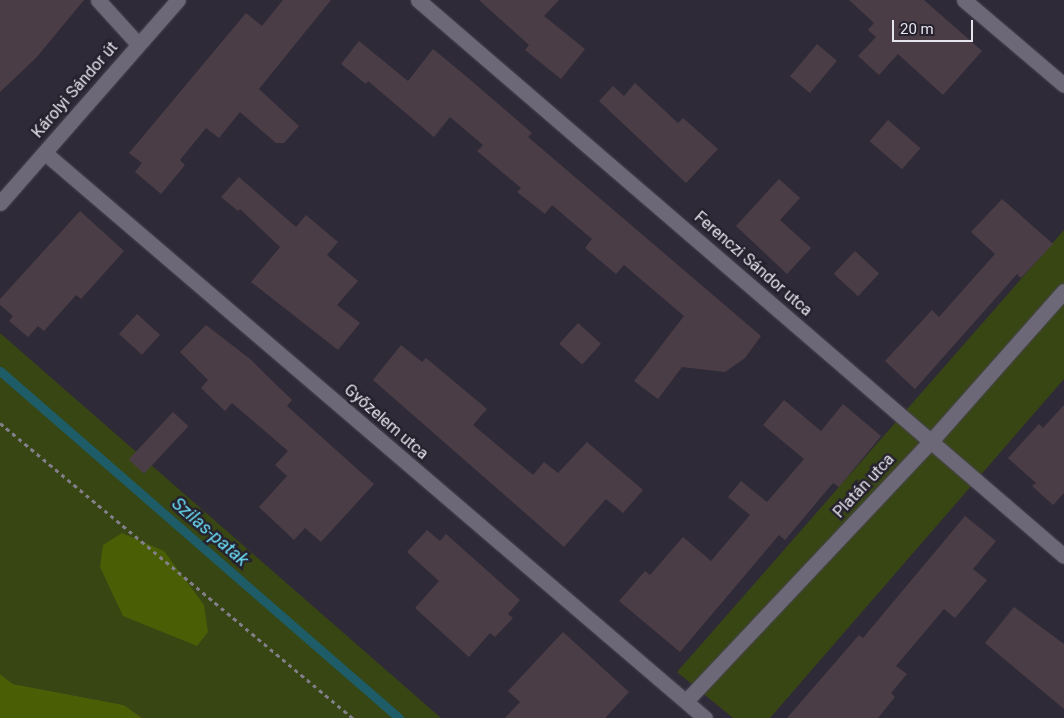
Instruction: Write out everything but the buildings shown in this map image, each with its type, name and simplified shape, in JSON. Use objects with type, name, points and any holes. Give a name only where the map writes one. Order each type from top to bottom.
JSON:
[{"type":"street","points":[[98,0],[138,44]]},
{"type":"street","name":"Károlyi Sándor út","points":[[0,203],[178,0]]},
{"type":"street","name":"Ferenczi Sándor utca","points":[[418,0],[932,440],[1064,556]]},
{"type":"street","points":[[964,0],[1064,85]]},
{"type":"street","name":"Győzelem utca","points":[[45,153],[705,718]]},
{"type":"street","name":"Platán utca","points":[[686,701],[932,440],[1064,291]]},
{"type":"path","points":[[0,422],[353,718]]},
{"type":"green space","points":[[1064,230],[1064,379],[770,718],[733,718],[677,672]]},
{"type":"green space","points":[[0,333],[441,718],[142,718],[124,705],[13,684],[0,674]]},
{"type":"green space","points":[[122,533],[164,551],[204,605],[208,632],[197,646],[123,616],[100,567],[103,545]]},
{"type":"green space","points":[[0,674],[13,684],[124,705],[142,718],[0,718]]},
{"type":"waterway","name":"Szilas-patak","points":[[0,371],[399,718]]}]
